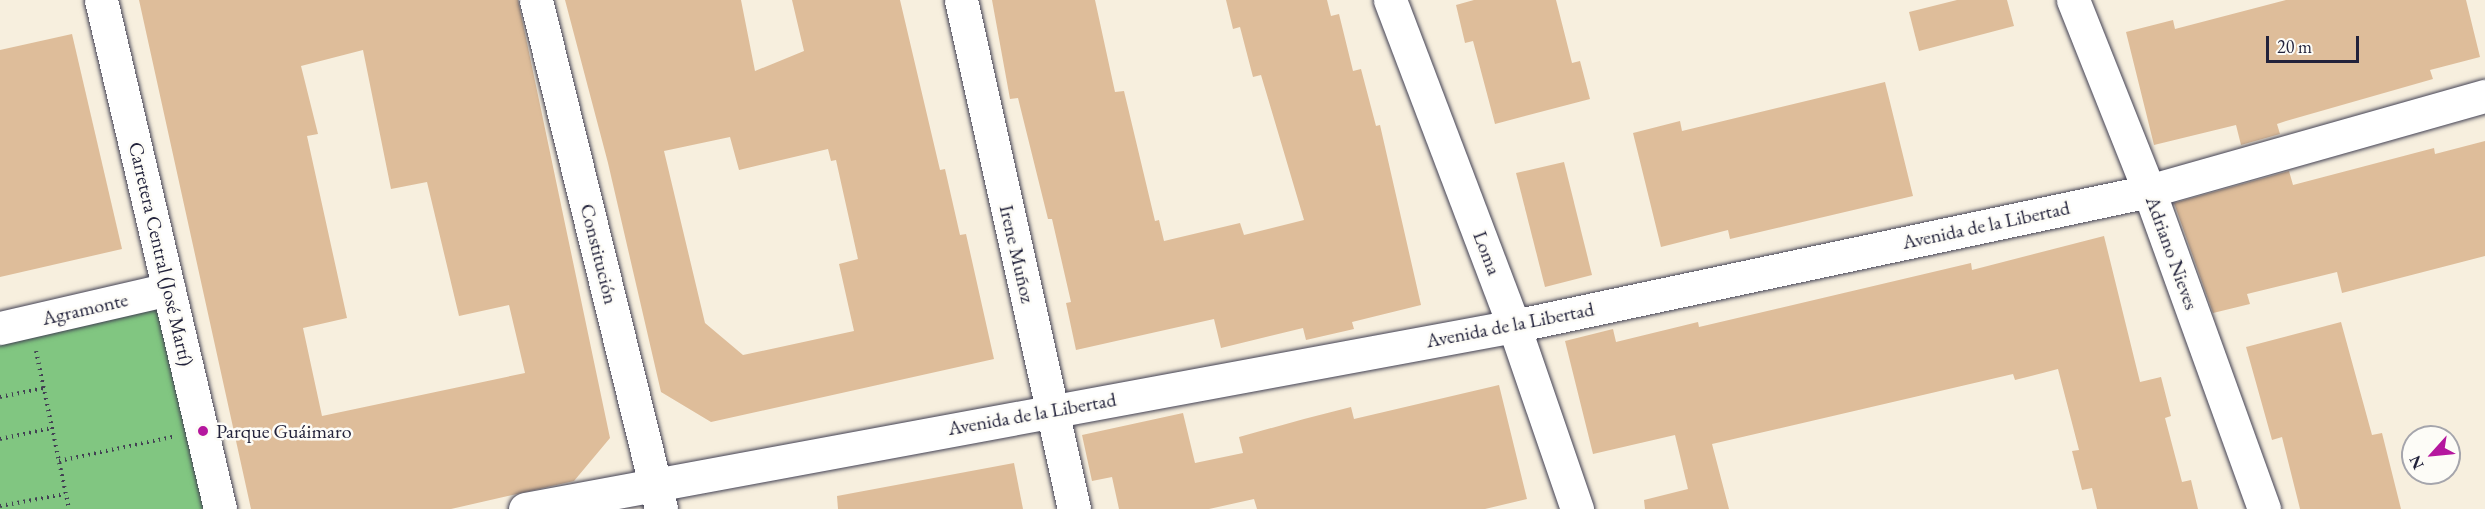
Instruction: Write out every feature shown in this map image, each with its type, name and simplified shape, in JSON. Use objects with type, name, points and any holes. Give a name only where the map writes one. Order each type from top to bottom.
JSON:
[{"type":"main road","name":"Carretera Central (José Martí)","points":[[100,0],[169,289],[181,435],[220,509]]},
{"type":"main road","name":"Constitución","points":[[536,0],[658,496]]},
{"type":"main road","name":"Irene Muñoz","points":[[961,0],[1074,509]]},
{"type":"main road","name":"Loma","points":[[1390,0],[1514,326],[1577,509]]},
{"type":"main road","name":"Adriano Nieves","points":[[2073,0],[2149,191],[2264,509]]},
{"type":"main road","name":"Avenida de la Libertad","points":[[525,509],[658,496],[1052,410],[1514,326],[2149,191],[2485,96]]},
{"type":"main road","name":"Agramonte","points":[[15,324],[169,289]]},
{"type":"path","points":[[15,324],[44,388],[69,509]]},
{"type":"path","points":[[0,397],[44,388]]},
{"type":"path","points":[[0,439],[52,428]]},
{"type":"path","points":[[59,461],[181,435]]},
{"type":"path","points":[[0,506],[65,494]]},
{"type":"green space","name":"Parque Guáimaro","points":[[153,307],[164,315],[207,509],[0,509],[0,343]]},
{"type":"building","points":[[139,0],[518,0],[610,438],[574,481],[451,509],[251,509]],"holes":[[[363,50],[391,189],[427,182],[459,316],[509,305],[525,373],[322,416],[303,328],[347,318],[307,136],[318,134],[301,66]]]},
{"type":"building","points":[[565,0],[741,0],[755,71],[804,51],[792,0],[900,0],[940,170],[945,169],[960,235],[966,234],[994,359],[711,422],[661,392],[608,163]],"holes":[[[730,137],[739,170],[828,149],[831,161],[836,160],[858,259],[839,264],[854,331],[743,355],[705,323],[664,151]]]},
{"type":"building","points":[[992,0],[1095,0],[1115,92],[1124,91],[1155,221],[1159,220],[1164,241],[1240,223],[1244,235],[1304,220],[1261,75],[1253,77],[1240,27],[1233,29],[1226,0],[1327,0],[1331,16],[1339,14],[1353,71],[1361,69],[1376,126],[1380,125],[1421,305],[1352,322],[1354,329],[1306,340],[1303,328],[1221,348],[1214,319],[1076,350],[1066,303],[1071,302],[1052,219],[1048,219],[1018,98],[1010,99]]},
{"type":"building","points":[[1474,0],[1556,0],[1572,63],[1580,61],[1590,99],[1495,124],[1473,41],[1465,43],[1456,5]]},
{"type":"building","points":[[1957,0],[2007,0],[2014,26],[1919,51],[1909,12]]},
{"type":"building","points":[[2286,0],[2466,0],[2480,57],[2430,70],[2433,79],[2277,124],[2280,134],[2241,145],[2236,125],[2154,145],[2126,32],[2173,20],[2175,29]]},
{"type":"building","points":[[72,34],[122,249],[0,277],[0,50]]},
{"type":"building","points":[[1885,82],[1913,196],[1730,239],[1728,230],[1661,247],[1633,133],[1680,121],[1682,131]]},
{"type":"building","points":[[2485,141],[2485,256],[2342,293],[2337,272],[2247,294],[2250,304],[2213,313],[2174,203],[2289,171],[2293,185],[2434,148],[2435,154]]},
{"type":"building","points":[[1564,162],[1592,275],[1545,287],[1516,173]]},
{"type":"building","points":[[2104,236],[2140,382],[2161,377],[2171,416],[2165,418],[2182,482],[2191,480],[2198,509],[2097,509],[2092,488],[2082,490],[2072,451],[2079,450],[2058,369],[2015,380],[2013,374],[1712,444],[1729,509],[1645,509],[1644,500],[1688,489],[1675,435],[1593,454],[1565,341],[1613,329],[1616,342],[1698,322],[1699,327],[1971,263],[1972,270]]},
{"type":"building","points":[[2341,322],[2372,435],[2382,433],[2401,509],[2300,509],[2282,437],[2272,440],[2246,347]]},
{"type":"building","points":[[1499,385],[1527,499],[1485,509],[1257,509],[1254,499],[1209,509],[1119,509],[1112,477],[1092,481],[1082,435],[1183,413],[1195,463],[1243,453],[1239,437],[1304,419],[1351,407],[1354,419]]},
{"type":"building","points":[[1014,463],[1023,509],[838,509],[837,496]]},
{"type":"place","name":"Parque Guáimaro","points":[[203,431]]}]
